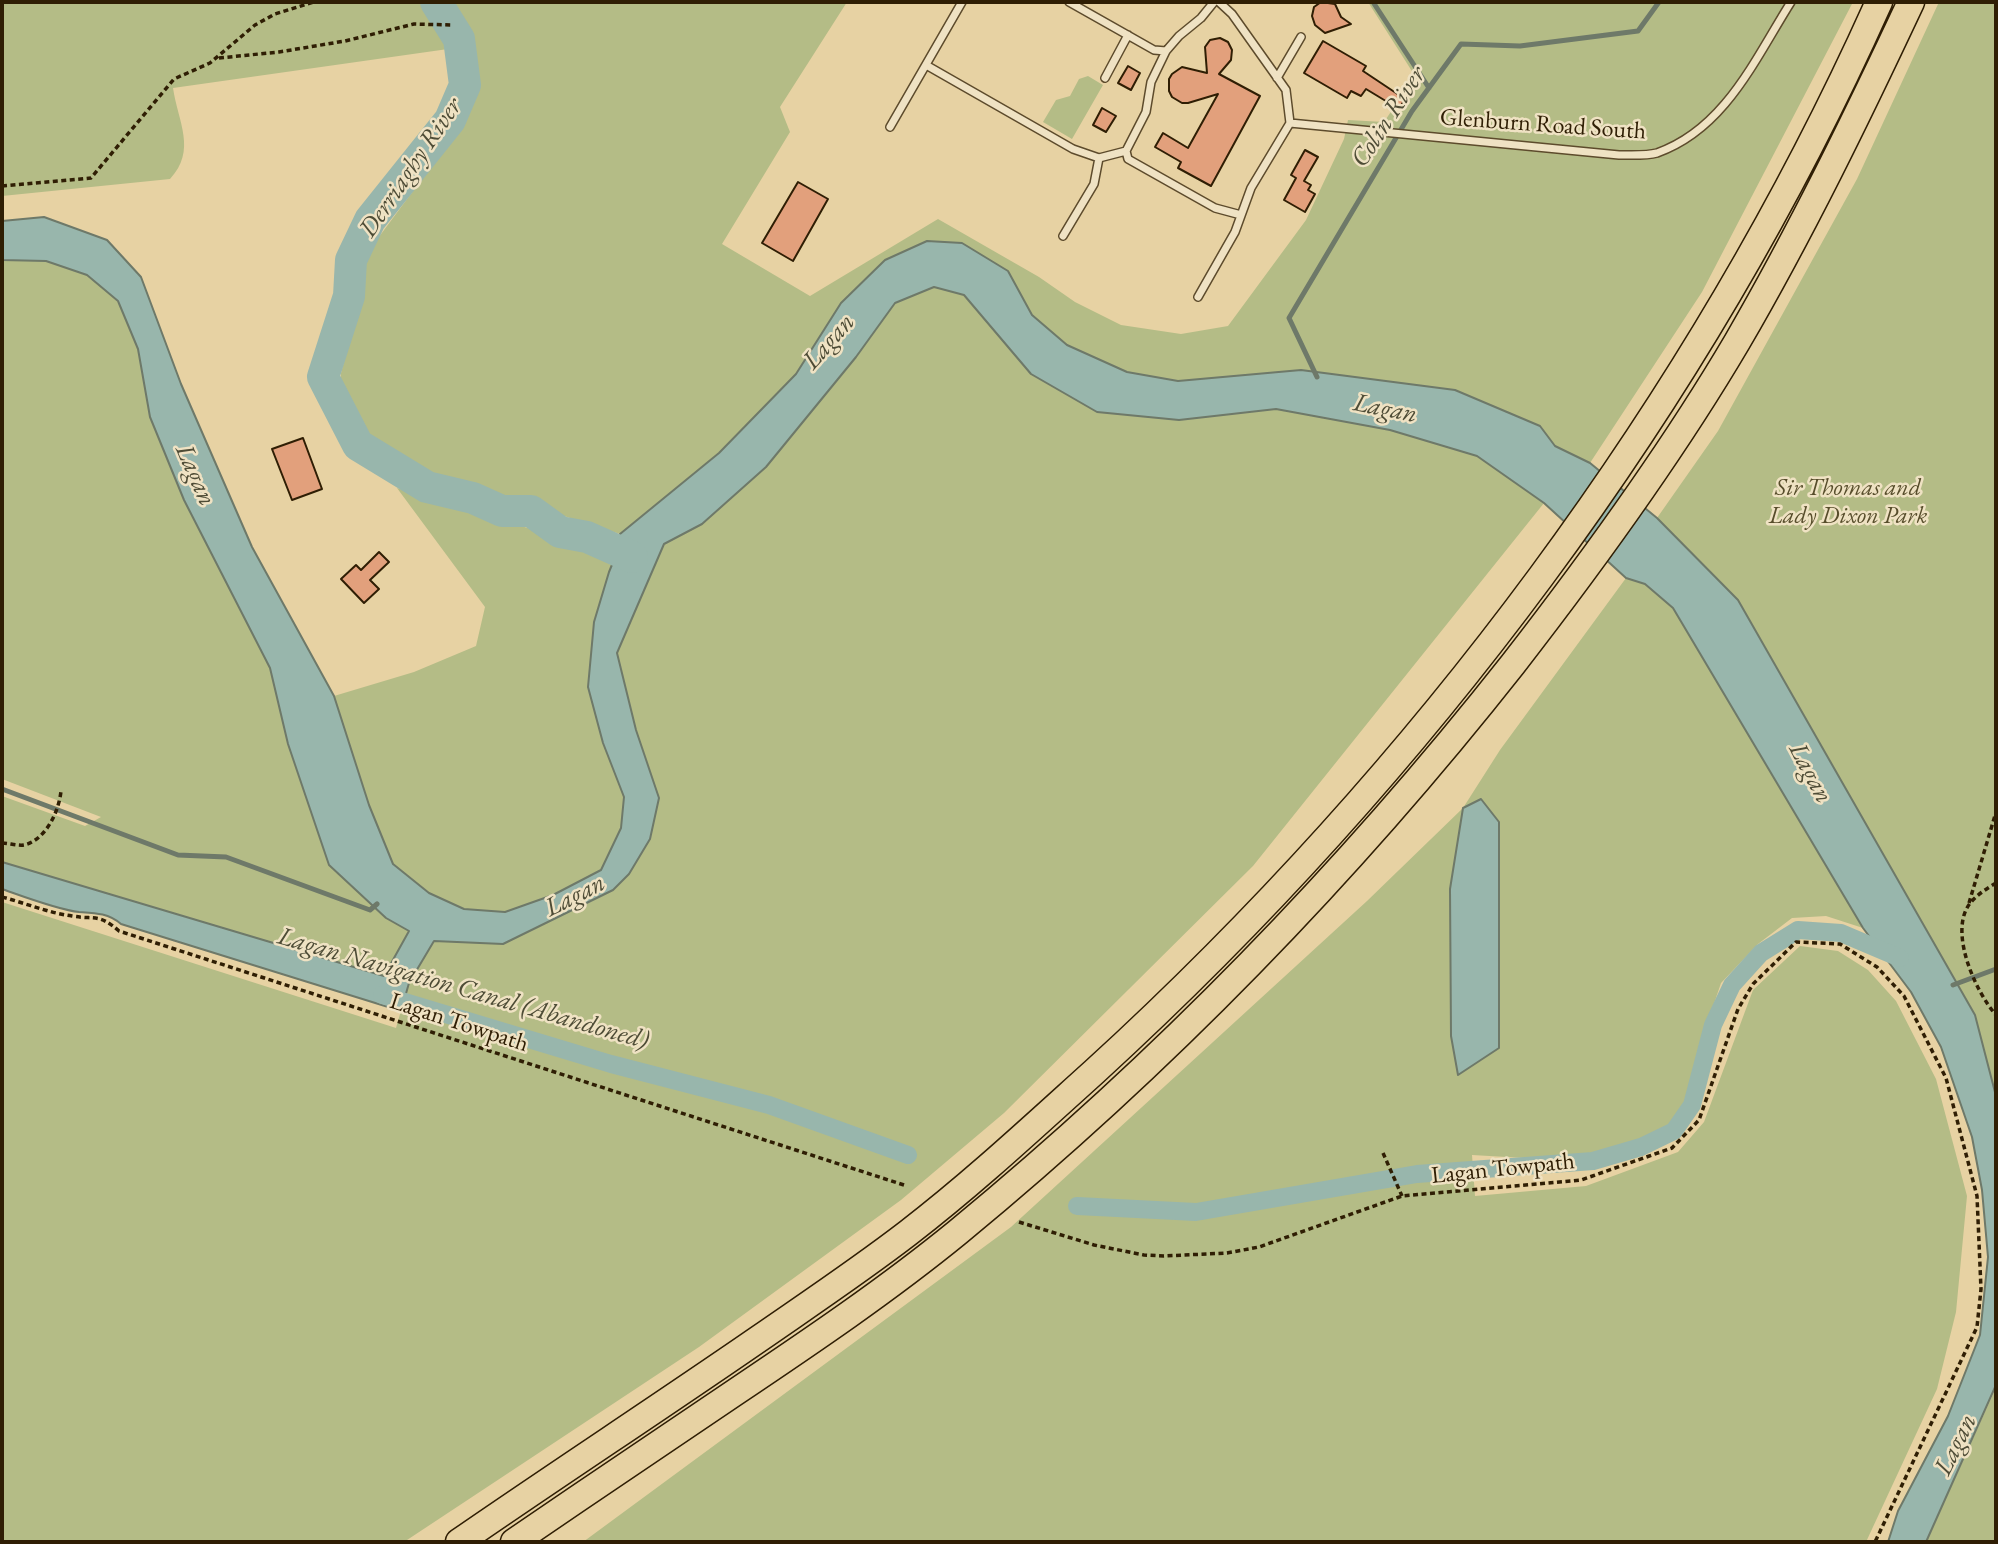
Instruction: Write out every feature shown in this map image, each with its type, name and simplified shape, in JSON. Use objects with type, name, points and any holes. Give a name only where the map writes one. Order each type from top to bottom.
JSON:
[{"type":"highway","points":[[459,1542],[793,1315],[908,1232],[1059,1104],[1140,1029],[1287,882],[1372,788],[1429,719],[1552,561],[1634,442],[1701,339],[1746,260],[1811,143],[1879,2]]},
{"type":"highway","points":[[514,1542],[825,1331],[955,1234],[1108,1101],[1208,1005],[1314,897],[1397,805],[1477,710],[1578,581],[1660,461],[1735,344],[1817,196],[1911,2]]},
{"type":"lane","points":[[890,127],[962,2]]},
{"type":"lane","points":[[1069,2],[1081,5],[1154,50],[1166,51]]},
{"type":"lane","points":[[1198,297],[1235,232],[1251,188],[1290,123],[1286,90],[1232,14],[1216,2],[1166,51],[1151,82],[1146,112],[1126,151],[1128,159],[1215,208],[1241,215]]},
{"type":"lane","name":"Glenburn Road South","points":[[1290,123],[1619,155],[1655,154],[1695,134],[1726,105],[1791,2]]},
{"type":"lane","points":[[1105,78],[1128,35]]},
{"type":"lane","points":[[1277,78],[1301,37]]},
{"type":"lane","points":[[926,65],[1073,149],[1099,158],[1126,151]]},
{"type":"lane","points":[[1063,236],[1094,184],[1099,158]]},
{"type":"path","points":[[2,186],[92,178],[174,79],[210,63],[255,25],[275,14],[314,2]]},
{"type":"path","points":[[217,58],[279,52],[345,41],[414,24],[451,25]]},
{"type":"path","points":[[2,843],[25,845],[42,834],[56,815],[61,792]]},
{"type":"path","points":[[1996,812],[1979,875],[1961,922],[1961,937],[1971,970],[1996,1015]]},
{"type":"path","points":[[1968,905],[1996,883]]},
{"type":"path","name":"Lagan Towpath","points":[[2,897],[73,916],[95,916],[107,920],[119,930],[907,1186]]},
{"type":"path","name":"Lagan Towpath","points":[[1019,1222],[1094,1245],[1144,1255],[1227,1253],[1259,1247],[1402,1196],[1581,1180],[1672,1148],[1699,1120],[1738,1009],[1753,984],[1796,942],[1840,944],[1877,967],[1904,996],[1946,1078],[1977,1196],[1981,1289],[1977,1327],[1875,1542]]},
{"type":"path","points":[[1383,1153],[1402,1196]]},
{"type":"green space","points":[[2,2],[428,2],[446,32],[448,49],[173,88],[184,146],[183,157],[170,179],[2,196]]},
{"type":"green space","points":[[448,2],[847,2],[780,107],[790,132],[722,244],[810,296],[938,219],[1039,277],[1075,302],[1121,325],[1181,334],[1228,326],[1306,220],[1344,139],[1348,120],[1384,122],[1415,76],[1368,2],[1853,2],[1702,292],[1590,463],[1555,446],[1540,426],[1455,390],[1301,370],[1178,381],[1127,372],[1067,345],[1032,315],[1008,271],[962,243],[927,241],[841,303],[796,374],[719,453],[620,534],[439,476],[429,480],[361,437],[341,396],[341,373],[357,312],[367,253],[462,125],[478,83],[461,20]]},
{"type":"green space","name":"Sir Thomas and Lady Dixon Park","points":[[1939,2],[1996,2],[1996,1096],[1975,1015],[1738,600],[1657,518],[1718,431],[1857,179]]},
{"type":"green space","points":[[1088,76],[1103,85],[1072,139],[1043,122],[1056,100],[1070,96],[1079,79]]},
{"type":"green space","points":[[2,260],[46,261],[87,275],[118,301],[138,349],[150,417],[184,500],[270,668],[288,744],[329,865],[386,918],[409,930],[385,976],[2,862],[2,796],[85,826],[101,817],[2,779]]},
{"type":"green space","points":[[934,287],[964,295],[991,326],[1179,420],[1276,409],[1390,430],[1477,456],[1544,503],[1253,866],[1004,1113],[901,1200],[699,1347],[404,1542],[2,1542],[2,902],[396,1028],[409,983],[434,941],[503,944],[613,890],[659,798],[636,730],[617,653],[664,544],[702,524],[856,357],[895,303]]},
{"type":"green space","points":[[397,488],[616,555],[594,622],[588,687],[603,743],[624,797],[621,828],[601,870],[553,895],[505,912],[463,909],[429,893],[393,864],[369,805],[334,696],[414,672],[476,646],[485,607]]},
{"type":"green space","points":[[1626,578],[1645,584],[1673,608],[1863,928],[1826,916],[1792,918],[1758,944],[1721,983],[1701,1042],[1685,1108],[1668,1128],[1615,1151],[1577,1161],[1472,1155],[1475,1196],[1586,1186],[1678,1152],[1704,1122],[1753,990],[1800,946],[1838,951],[1868,970],[1896,1001],[1936,1079],[1967,1196],[1956,1312],[1937,1389],[1866,1542],[583,1542],[1011,1227],[1367,901],[1463,808],[1500,750]]},
{"type":"green space","points":[[1996,1385],[1996,1542],[1926,1542],[1994,1392]]},
{"type":"water","name":"Lagan","points":[[44,217],[107,240],[141,277],[181,384],[252,547],[334,696],[369,805],[393,864],[429,893],[464,909],[505,912],[553,895],[601,870],[621,828],[624,797],[603,743],[588,687],[594,622],[616,555],[620,534],[719,453],[796,374],[841,303],[885,260],[927,241],[962,243],[1008,271],[1032,315],[1067,345],[1127,372],[1178,381],[1301,370],[1455,390],[1540,426],[1555,446],[1590,463],[1657,518],[1738,600],[1975,1015],[1996,1096],[1996,1385],[1926,1542],[1888,1542],[1898,1511],[1948,1416],[1980,1335],[1988,1257],[1982,1190],[1972,1137],[1941,1047],[1911,992],[1863,928],[1673,608],[1645,584],[1626,578],[1544,503],[1477,456],[1390,430],[1276,409],[1179,420],[1097,412],[1031,374],[964,295],[934,287],[895,303],[856,357],[766,467],[702,524],[664,544],[617,653],[636,730],[659,798],[650,839],[629,874],[613,890],[503,944],[434,941],[409,983],[401,1011],[121,924],[106,916],[61,909],[2,889],[2,862],[384,976],[409,931],[386,918],[329,865],[288,744],[270,668],[184,500],[150,417],[138,349],[118,301],[87,275],[46,261],[2,260],[2,221]]},
{"type":"water","points":[[1481,799],[1499,822],[1499,1048],[1458,1075],[1451,1036],[1450,889],[1463,808]]},
{"type":"building","points":[[1321,2],[1335,4],[1341,17],[1351,24],[1325,33],[1315,25],[1312,16],[1314,7]]},
{"type":"building","points":[[1220,38],[1228,42],[1232,50],[1231,60],[1219,74],[1260,96],[1211,186],[1178,168],[1181,162],[1155,147],[1163,133],[1188,148],[1218,94],[1182,103],[1172,97],[1169,79],[1182,67],[1207,73],[1205,47],[1210,40]]},
{"type":"building","points":[[1323,41],[1366,66],[1363,71],[1405,99],[1399,109],[1366,89],[1361,96],[1351,91],[1347,98],[1304,73]]},
{"type":"building","points":[[1128,66],[1140,73],[1131,90],[1118,83]]},
{"type":"building","points":[[1102,108],[1116,116],[1106,132],[1093,125]]},
{"type":"building","points":[[1305,150],[1318,157],[1304,181],[1311,185],[1308,190],[1315,194],[1305,212],[1284,200],[1296,178],[1291,175]]},
{"type":"building","points":[[798,182],[828,199],[793,261],[762,243]]},
{"type":"building","points":[[303,438],[322,489],[292,500],[272,449]]},
{"type":"building","points":[[379,552],[389,562],[370,580],[379,589],[364,603],[341,579],[356,565],[361,570]]},
{"type":"waterway","name":"Derriaghy River","points":[[436,2],[459,39],[465,85],[450,120],[370,220],[351,260],[349,296],[323,377],[358,445],[427,487],[473,498],[502,511],[531,511],[560,532],[587,537],[632,557]]},
{"type":"waterway","points":[[1373,2],[1429,88]]},
{"type":"waterway","name":"Colin River","points":[[1317,377],[1289,318],[1412,111],[1461,44],[1520,46],[1638,31],[1659,2]]},
{"type":"waterway","points":[[2,789],[178,855],[226,857],[370,910],[377,904]]},
{"type":"waterway","name":"Lagan Navigation Canal (Abandoned)","points":[[1077,1206],[1196,1212],[1417,1174],[1593,1161],[1641,1147],[1674,1131],[1692,1105],[1713,1025],[1732,985],[1761,953],[1798,930],[1841,933],[1900,958]]},
{"type":"waterway","points":[[1953,985],[1996,969]]},
{"type":"waterway","name":"Lagan Navigation Canal (Abandoned)","points":[[382,995],[611,1064],[769,1105],[908,1155]]}]
